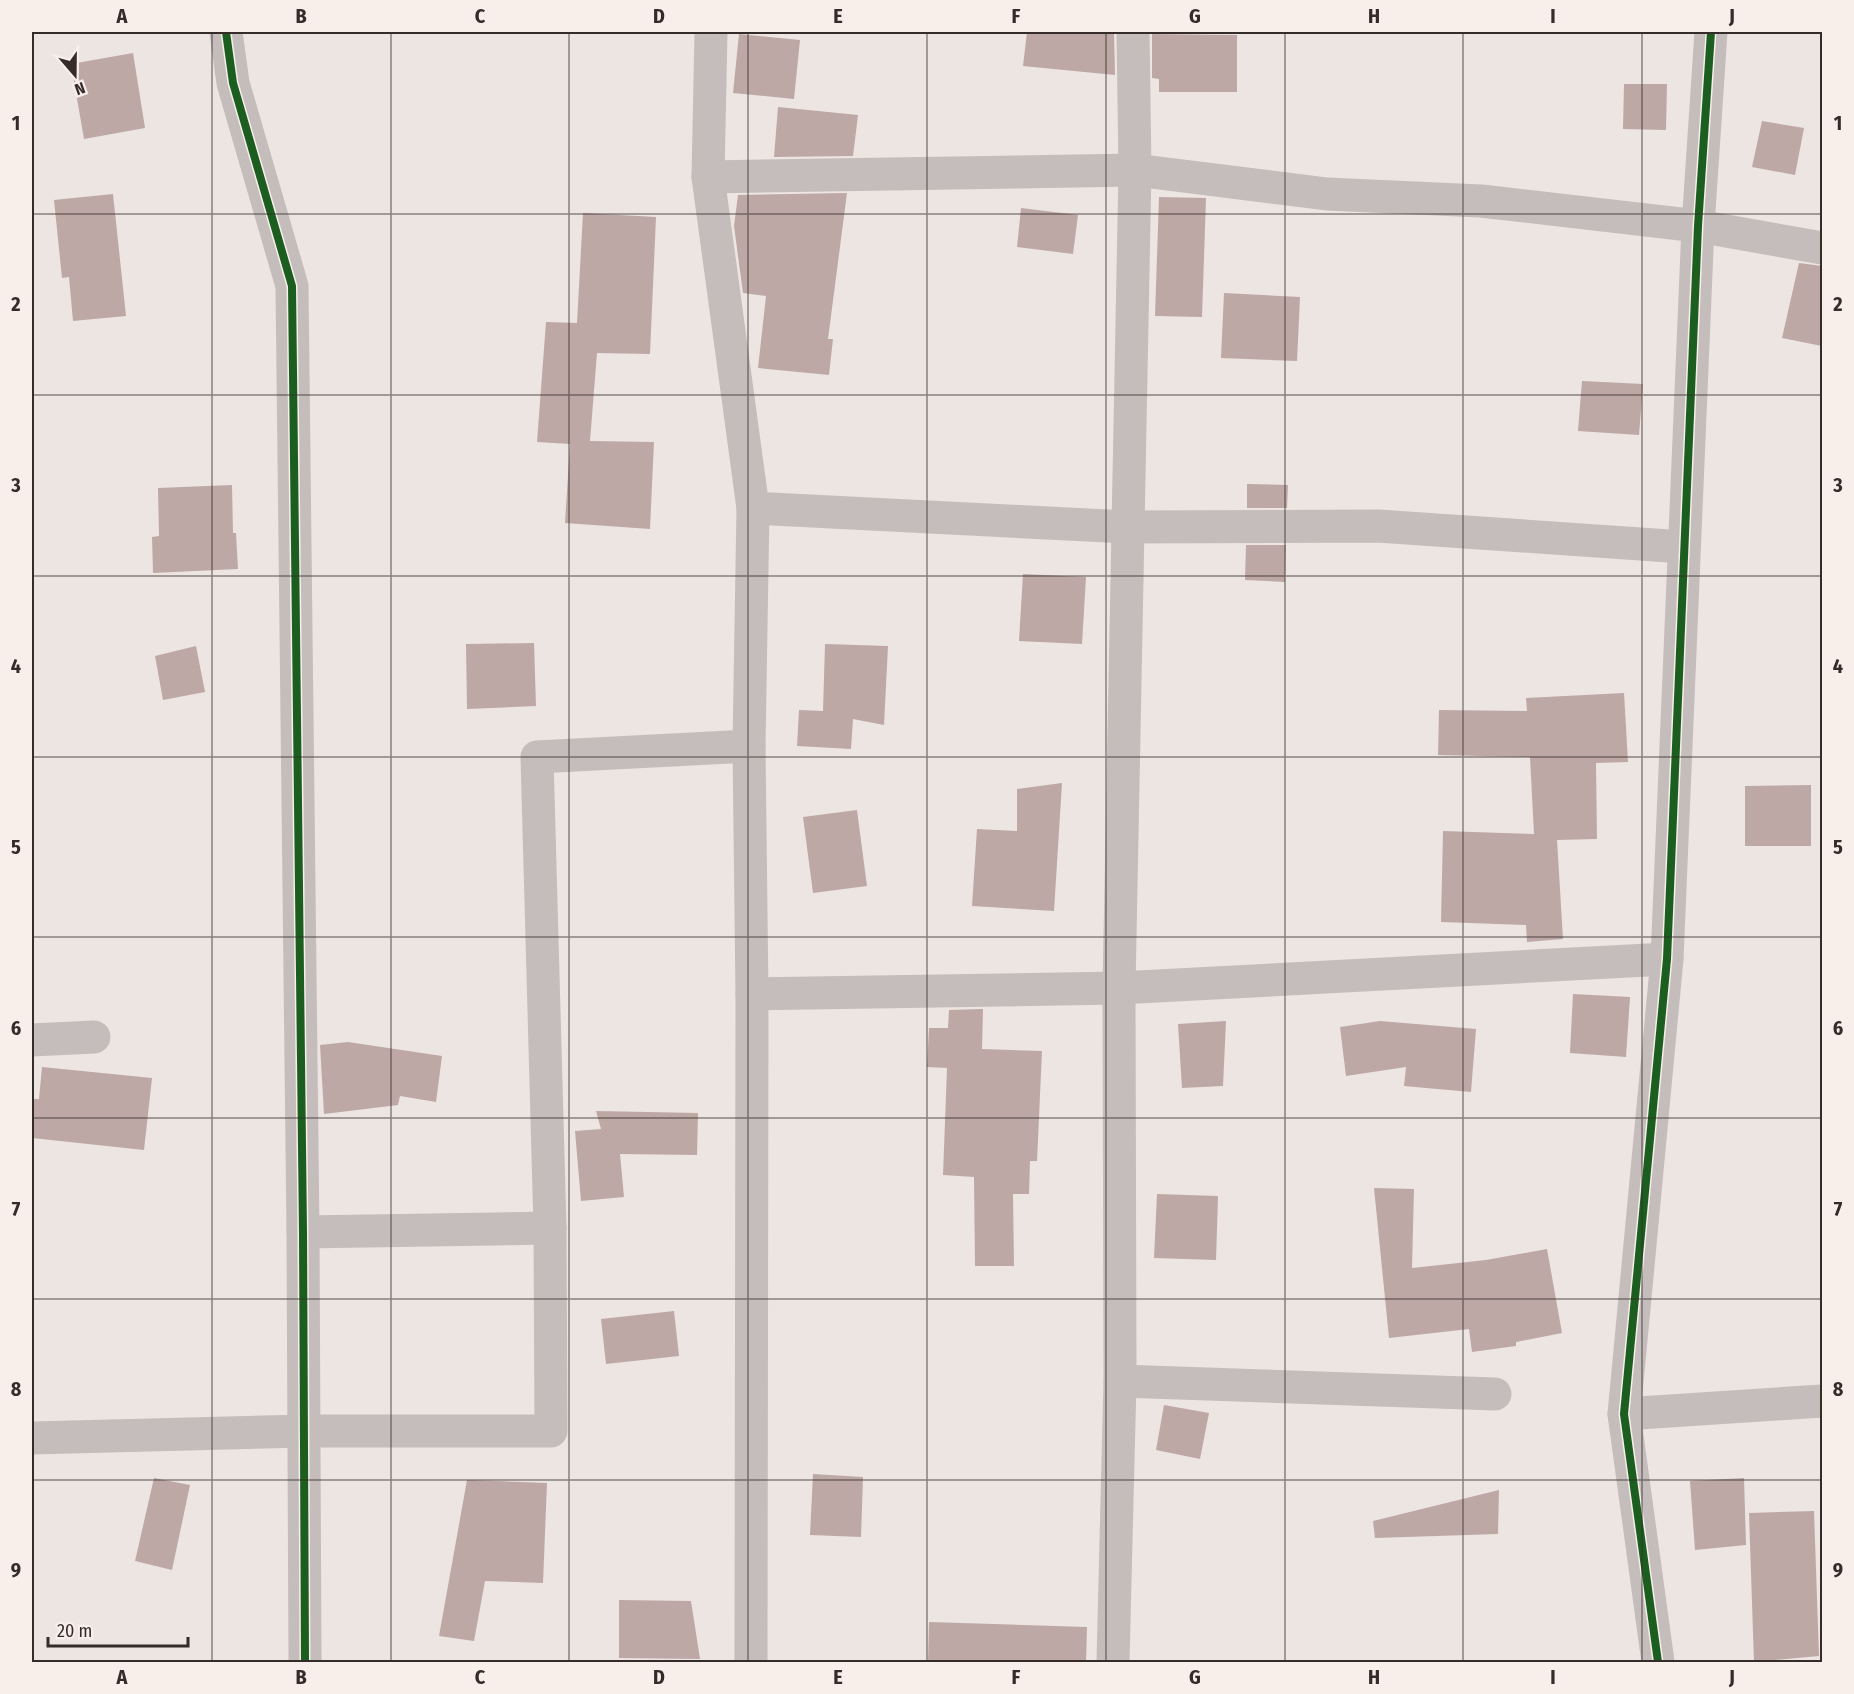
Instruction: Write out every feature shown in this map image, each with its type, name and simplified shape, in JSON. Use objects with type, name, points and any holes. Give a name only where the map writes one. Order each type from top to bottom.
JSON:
[{"type":"street","points":[[226,32],[233,83],[292,286],[305,1431],[305,1662]]},
{"type":"street","points":[[711,32],[708,177],[753,508],[749,746],[752,994],[751,1662]]},
{"type":"street","points":[[1113,1662],[1120,1381],[1119,988],[1135,170],[1133,32]]},
{"type":"street","points":[[1658,1662],[1624,1414],[1667,959],[1698,226],[1711,32]]},
{"type":"street","points":[[708,177],[1135,170],[1327,194],[1481,201],[1698,226],[1822,248]]},
{"type":"street","points":[[753,508],[1127,527],[1378,526],[1684,547]]},
{"type":"street","points":[[32,1438],[305,1431],[551,1431],[550,1228],[537,757],[749,746]]},
{"type":"street","points":[[752,994],[1119,988],[1667,959]]},
{"type":"street","points":[[32,1040],[94,1037]]},
{"type":"street","points":[[303,1232],[550,1228]]},
{"type":"street","points":[[1120,1381],[1495,1395]]},
{"type":"street","points":[[1624,1414],[1822,1401]]},
{"type":"building","points":[[1027,32],[1114,34],[1115,75],[1023,66]]},
{"type":"building","points":[[739,34],[800,40],[794,99],[733,93]]},
{"type":"building","points":[[1152,34],[1237,35],[1237,92],[1159,92],[1159,79],[1152,78]]},
{"type":"building","points":[[133,53],[145,128],[84,139],[71,64]]},
{"type":"building","points":[[1624,84],[1667,84],[1666,130],[1623,129]]},
{"type":"building","points":[[778,107],[858,115],[853,156],[774,157]]},
{"type":"building","points":[[1762,121],[1804,128],[1795,175],[1752,167]]},
{"type":"building","points":[[847,193],[828,339],[833,339],[829,375],[758,368],[766,296],[743,293],[734,226],[738,195]]},
{"type":"building","points":[[113,194],[126,316],[73,321],[69,277],[62,278],[54,200]]},
{"type":"building","points":[[1159,197],[1206,198],[1202,317],[1155,316]]},
{"type":"building","points":[[1021,208],[1078,215],[1073,254],[1017,247]]},
{"type":"building","points":[[583,213],[656,217],[650,354],[597,353],[590,441],[654,442],[650,529],[565,523],[570,444],[537,442],[546,322],[577,323]]},
{"type":"building","points":[[1799,263],[1822,266],[1822,346],[1782,338]]},
{"type":"building","points":[[1224,293],[1300,297],[1297,361],[1221,358]]},
{"type":"building","points":[[1582,381],[1643,384],[1639,435],[1578,431]]},
{"type":"building","points":[[1247,484],[1288,485],[1287,508],[1247,508]]},
{"type":"building","points":[[232,485],[233,533],[236,533],[238,569],[153,573],[152,537],[159,536],[158,488]]},
{"type":"building","points":[[1246,545],[1286,545],[1285,582],[1245,580]]},
{"type":"building","points":[[1023,574],[1086,577],[1082,644],[1019,641]]},
{"type":"building","points":[[534,643],[536,706],[467,709],[466,644]]},
{"type":"building","points":[[825,644],[888,646],[884,725],[853,719],[851,749],[797,746],[799,710],[823,711]]},
{"type":"building","points":[[196,646],[205,692],[163,700],[155,656]]},
{"type":"building","points":[[1624,693],[1628,762],[1596,763],[1597,839],[1557,840],[1563,939],[1527,942],[1526,925],[1441,922],[1443,831],[1534,834],[1530,757],[1438,755],[1439,710],[1527,711],[1526,698]]},
{"type":"building","points":[[1062,783],[1054,911],[972,906],[977,829],[1017,831],[1017,789]]},
{"type":"building","points":[[1811,785],[1811,846],[1745,846],[1745,786]]},
{"type":"building","points":[[857,810],[867,886],[813,893],[803,817]]},
{"type":"building","points":[[1573,994],[1630,997],[1626,1057],[1570,1053]]},
{"type":"building","points":[[983,1009],[982,1049],[1042,1051],[1037,1161],[1030,1161],[1029,1194],[1013,1194],[1014,1266],[975,1266],[974,1177],[943,1175],[947,1068],[927,1067],[929,1028],[948,1028],[949,1010]]},
{"type":"building","points":[[1226,1021],[1223,1086],[1182,1088],[1178,1024]]},
{"type":"building","points":[[1380,1021],[1476,1029],[1471,1092],[1404,1086],[1406,1067],[1346,1076],[1340,1027]]},
{"type":"building","points":[[348,1042],[442,1056],[436,1102],[400,1096],[398,1105],[324,1114],[320,1045]]},
{"type":"building","points":[[42,1067],[152,1078],[144,1150],[32,1138],[32,1099],[39,1099]]},
{"type":"building","points":[[596,1111],[698,1113],[697,1155],[620,1154],[624,1197],[581,1201],[575,1131],[601,1129]]},
{"type":"building","points":[[1374,1188],[1414,1189],[1412,1268],[1486,1260],[1547,1249],[1562,1333],[1516,1342],[1516,1346],[1472,1352],[1469,1329],[1389,1338]]},
{"type":"building","points":[[1157,1194],[1218,1196],[1216,1260],[1154,1258]]},
{"type":"building","points":[[674,1311],[679,1356],[606,1364],[601,1319]]},
{"type":"building","points":[[1164,1405],[1209,1413],[1200,1459],[1156,1450]]},
{"type":"building","points":[[813,1474],[863,1477],[861,1537],[810,1535]]},
{"type":"building","points":[[154,1478],[190,1485],[172,1570],[135,1561]]},
{"type":"building","points":[[1744,1478],[1746,1545],[1695,1550],[1690,1481]]},
{"type":"building","points":[[467,1480],[547,1483],[543,1583],[485,1581],[474,1641],[439,1636]]},
{"type":"building","points":[[1499,1490],[1498,1534],[1375,1538],[1373,1521]]},
{"type":"building","points":[[1814,1511],[1819,1656],[1754,1662],[1749,1513]]},
{"type":"building","points":[[619,1600],[691,1601],[700,1659],[619,1658]]},
{"type":"building","points":[[929,1622],[1087,1627],[1086,1662],[928,1662]]},
{"type":"cycle path","points":[[226,32],[233,83],[292,286],[303,1232],[305,1662]]},
{"type":"cycle path","points":[[1658,1662],[1624,1414],[1667,959],[1698,226],[1711,32]]}]
